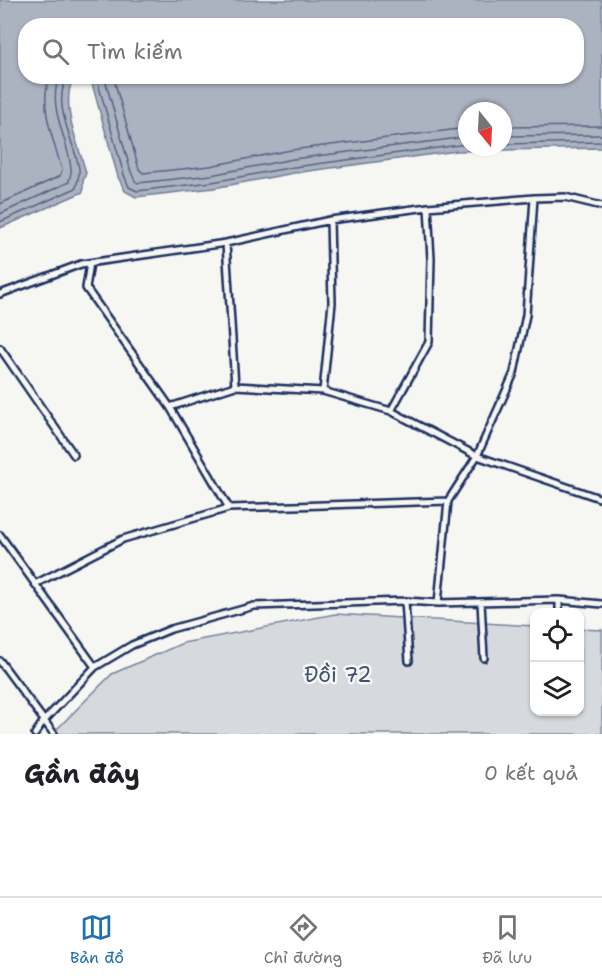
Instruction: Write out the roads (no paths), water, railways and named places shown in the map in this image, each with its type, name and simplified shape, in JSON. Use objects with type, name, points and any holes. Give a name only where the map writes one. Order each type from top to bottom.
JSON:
[{"type":"lane","points":[[0,294],[81,264],[226,243],[330,220],[428,207],[534,198],[565,197],[602,206]]},
{"type":"lane","points":[[438,603],[448,501],[477,456],[514,373],[526,315],[534,198]]},
{"type":"lane","points":[[390,411],[429,342],[431,259],[428,207]]},
{"type":"lane","points":[[323,391],[332,303],[330,220]]},
{"type":"lane","points":[[226,243],[235,386]]},
{"type":"lane","points":[[90,263],[86,288],[170,407],[229,508]]},
{"type":"lane","points":[[0,348],[74,455]]},
{"type":"lane","points":[[170,407],[235,386],[323,391],[390,411],[477,456],[602,500]]},
{"type":"lane","points":[[35,584],[123,539],[229,508],[448,501]]},
{"type":"lane","points":[[0,535],[95,667]]},
{"type":"lane","points":[[559,608],[560,600]]},
{"type":"lane","points":[[35,734],[95,667],[132,645],[171,628],[254,606],[335,602],[438,603],[560,600],[602,604]]},
{"type":"lane","points":[[405,601],[409,661]]},
{"type":"lane","points":[[481,602],[484,658]]},
{"type":"lane","points":[[0,661],[54,734]]},
{"type":"water","points":[[0,0],[602,0],[602,148],[512,150],[512,102],[458,102],[458,151],[294,173],[214,188],[136,197],[125,191],[118,177],[92,84],[584,84],[584,18],[18,18],[18,84],[71,84],[69,92],[70,115],[86,173],[83,192],[0,228]]},
{"type":"park label","name":"Đồi 72","points":[[338,675]]}]
